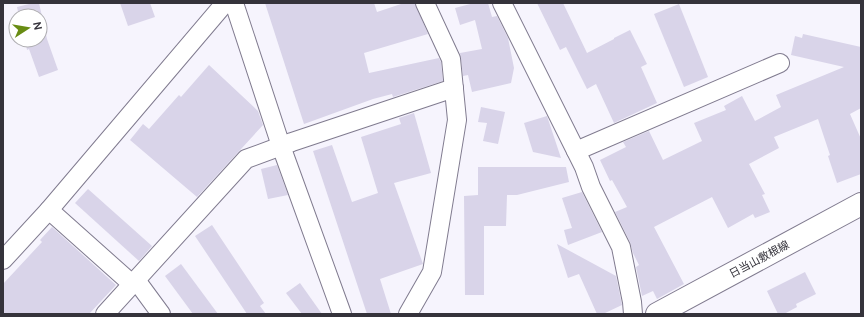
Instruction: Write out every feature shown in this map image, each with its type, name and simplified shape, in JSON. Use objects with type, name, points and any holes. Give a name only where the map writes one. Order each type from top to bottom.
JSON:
[{"type":"main road","name":"日当山敷根線","points":[[656,314],[861,204]]},
{"type":"street","points":[[3,260],[49,210],[225,3]]},
{"type":"street","points":[[234,3],[281,146],[342,314]]},
{"type":"street","points":[[408,314],[432,272],[457,120],[451,59],[425,3]]},
{"type":"street","points":[[502,3],[584,166],[591,187],[621,247],[633,314]]},
{"type":"street","points":[[576,151],[780,63]]},
{"type":"street","points":[[105,314],[246,159],[454,88]]},
{"type":"street","points":[[49,210],[134,282],[161,314]]},
{"type":"building","points":[[39,3],[40,8],[17,8]]},
{"type":"building","points":[[120,3],[150,3],[155,17],[128,26]]},
{"type":"building","points":[[265,3],[374,3],[377,12],[404,3],[415,3],[428,34],[364,53],[369,73],[439,58],[441,62],[443,81],[393,97],[392,94],[373,99],[304,124]]},
{"type":"building","points":[[474,3],[488,3],[492,17],[497,16],[508,38],[514,68],[511,83],[472,92],[468,75],[463,76],[460,53],[482,49],[475,20],[460,25],[455,8]]},
{"type":"building","points":[[537,3],[563,3],[587,53],[630,30],[647,64],[641,67],[657,103],[614,123],[596,84],[587,89],[566,47],[560,50]]},
{"type":"building","points":[[679,4],[708,77],[684,87],[654,14]]},
{"type":"building","points":[[803,34],[861,47],[861,108],[850,114],[861,139],[861,174],[837,183],[828,156],[830,155],[818,119],[774,137],[779,148],[749,164],[765,194],[762,195],[770,212],[755,218],[753,214],[728,228],[712,197],[654,227],[684,284],[657,299],[653,291],[642,296],[636,267],[639,265],[633,253],[630,242],[615,212],[627,207],[612,180],[610,181],[600,160],[626,147],[623,142],[649,131],[663,160],[702,141],[694,123],[726,110],[724,106],[742,96],[755,121],[781,107],[776,95],[844,67],[791,55],[795,36],[802,38]]},
{"type":"building","points":[[48,42],[58,70],[39,77],[29,49],[27,50],[27,48],[48,48]]},
{"type":"building","points":[[209,65],[258,111],[263,125],[197,197],[130,140],[143,124],[149,129],[179,95],[181,97]]},
{"type":"building","points":[[481,107],[505,112],[498,144],[483,141],[487,123],[478,122]]},
{"type":"building","points":[[414,113],[431,173],[394,183],[423,264],[380,279],[391,314],[367,314],[313,151],[332,145],[352,202],[378,193],[361,137],[401,124],[399,118]]},
{"type":"building","points":[[547,116],[561,158],[533,152],[524,123]]},
{"type":"building","points":[[277,165],[288,195],[268,199],[261,169]]},
{"type":"building","points":[[478,167],[566,167],[569,182],[517,195],[507,195],[506,226],[484,226],[484,295],[465,295],[464,196],[478,195]]},
{"type":"building","points":[[88,189],[152,246],[139,261],[75,203]]},
{"type":"building","points":[[582,192],[602,232],[568,245],[564,230],[572,228],[562,198]]},
{"type":"building","points":[[212,225],[264,303],[260,306],[266,314],[247,314],[195,236]]},
{"type":"building","points":[[52,227],[116,285],[89,314],[3,314],[3,284],[42,242],[40,240]]},
{"type":"building","points":[[557,244],[616,276],[622,305],[603,314],[597,314],[579,274],[568,278]]},
{"type":"building","points":[[181,264],[218,314],[193,314],[165,276]]},
{"type":"building","points":[[805,272],[816,294],[796,304],[797,307],[784,314],[778,314],[767,291]]},
{"type":"building","points":[[300,283],[322,314],[302,314],[286,293]]}]
